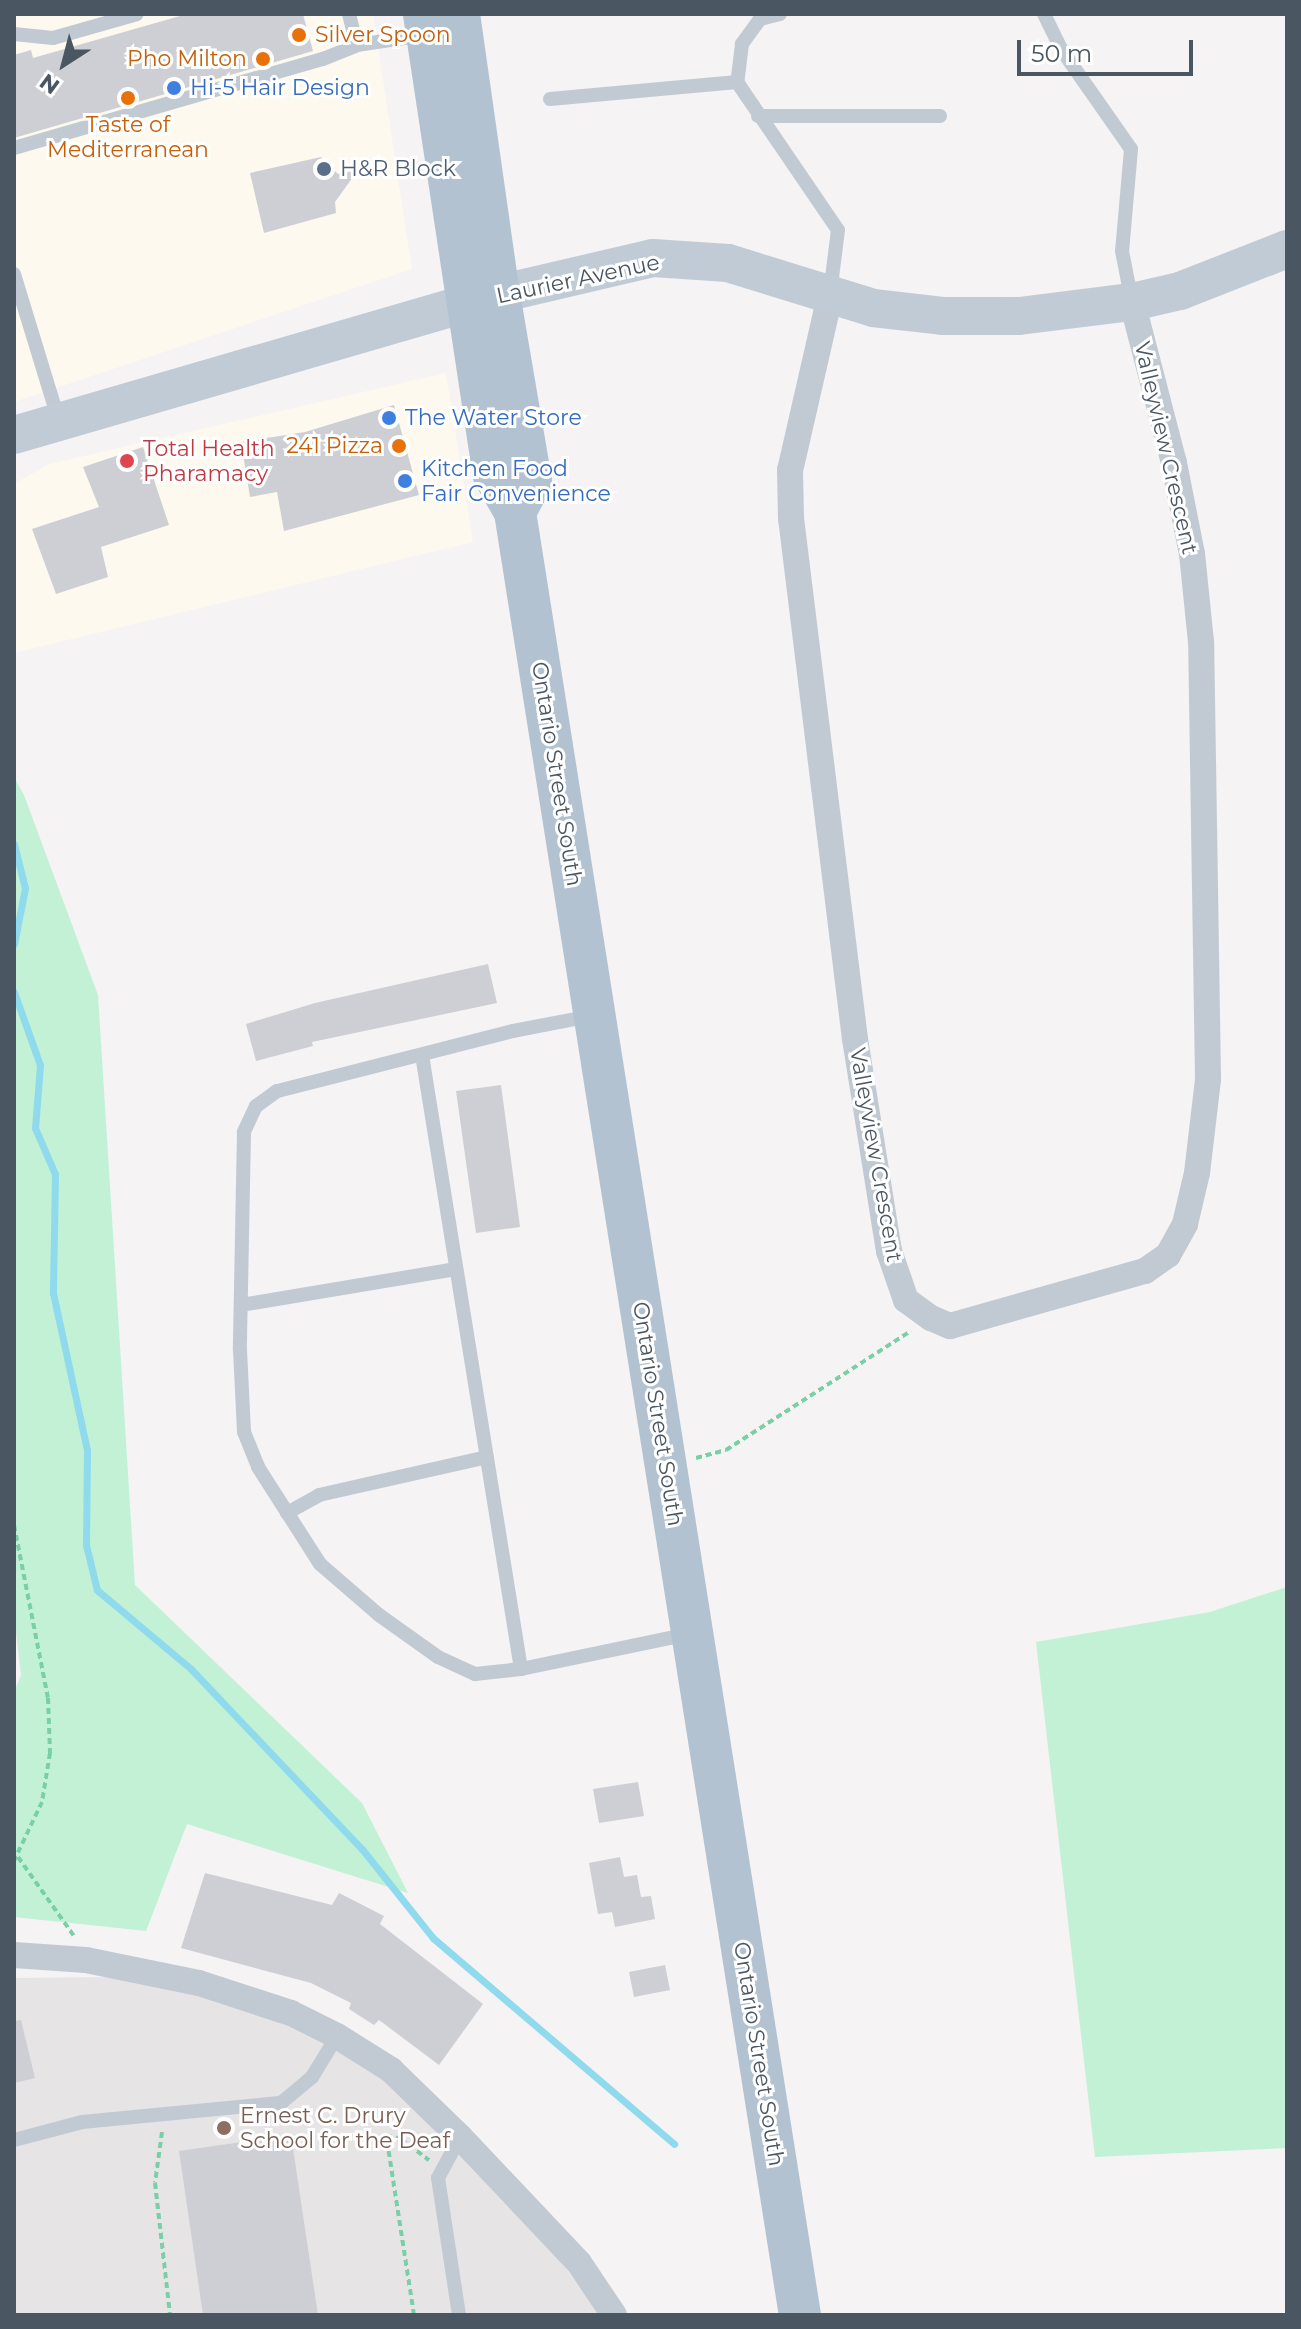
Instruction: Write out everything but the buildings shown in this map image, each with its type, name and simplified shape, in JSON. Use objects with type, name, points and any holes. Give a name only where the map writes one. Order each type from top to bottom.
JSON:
[{"type":"main road","name":"Ontario Street South","points":[[445,33],[484,299],[531,482],[515,512],[800,2315]]},
{"type":"street","name":"Laurier Avenue","points":[[14,435],[484,299],[653,258],[728,263],[873,308],[943,316],[1019,316],[1132,302],[1180,291],[1287,249]]},
{"type":"street","name":"Valleyview Crescent","points":[[830,296],[790,470],[791,518],[855,1039],[889,1251],[906,1300],[931,1318],[950,1326],[1145,1271],[1168,1255],[1185,1224],[1197,1173],[1208,1079],[1201,642],[1192,554],[1174,463],[1132,302]]},
{"type":"street","points":[[14,1955],[86,1960],[199,1983],[291,2013],[337,2036],[391,2070],[460,2137],[579,2263],[614,2315]]},
{"type":"lane","points":[[14,34],[53,38],[137,14]]},
{"type":"lane","points":[[349,14],[357,45]]},
{"type":"lane","points":[[780,14],[760,19],[742,44],[737,82],[838,230],[830,296]]},
{"type":"lane","points":[[1044,14],[1061,49],[1131,149],[1122,251],[1132,302]]},
{"type":"lane","points":[[14,148],[323,59],[357,45],[445,33]]},
{"type":"lane","points":[[550,99],[737,82]]},
{"type":"lane","points":[[758,116],[940,116]]},
{"type":"lane","points":[[14,274],[59,421]]},
{"type":"lane","points":[[595,1015],[277,1091],[256,1106],[244,1132],[241,1305],[244,1432],[258,1467],[320,1564],[379,1615],[438,1657],[475,1674],[521,1669],[693,1633]]},
{"type":"lane","points":[[422,1055],[521,1669]]},
{"type":"lane","points":[[241,1305],[456,1269]]},
{"type":"lane","points":[[287,1513],[319,1495],[487,1457]]},
{"type":"lane","points":[[14,2140],[82,2122],[281,2103],[312,2077],[337,2036]]},
{"type":"lane","points":[[459,2315],[438,2178],[460,2137]]},
{"type":"path","points":[[667,1466],[726,1450],[931,1318]]},
{"type":"path","points":[[14,1525],[48,1698],[50,1753],[42,1802],[16,1859],[75,1936],[86,1960]]},
{"type":"path","points":[[167,2112],[157,2150],[155,2183],[170,2315]]},
{"type":"path","points":[[414,2315],[386,2135],[401,2139],[444,2168]]},
{"type":"shaded area","points":[[14,14],[373,14],[412,269],[14,402]]},
{"type":"shaded area","points":[[446,373],[473,542],[14,653],[14,484],[49,464]]},
{"type":"shaded area","name":"Ernest C. Drury School for the Deaf","points":[[128,1977],[190,1991],[280,2022],[364,2065],[395,2086],[560,2260],[600,2315],[14,2315],[14,1978]]},
{"type":"green space","points":[[14,777],[24,795],[98,995],[135,1585],[362,1803],[408,1893],[187,1824],[146,1931],[14,1917],[14,1692],[21,1675],[14,1615]]},
{"type":"green space","points":[[1287,1587],[1287,2148],[1095,2157],[1036,1642],[1210,1612]]},
{"type":"waterway","points":[[14,844],[25,888],[14,944]]},
{"type":"waterway","points":[[14,992],[40,1065],[35,1128],[55,1174],[53,1293],[87,1450],[86,1545],[97,1590],[191,1669],[362,1849],[433,1938],[674,2144]]},
{"type":"place","name":"Silver Spoon","points":[[299,35]]},
{"type":"place","name":"Pho Milton","points":[[263,59]]},
{"type":"place","name":"Hi-5 Hair Design","points":[[174,88]]},
{"type":"place","name":"Taste of Mediterranean","points":[[128,98]]},
{"type":"place","name":"H&R Block","points":[[324,169]]},
{"type":"place","name":"The Water Store","points":[[389,418]]},
{"type":"place","name":"241 Pizza","points":[[399,446]]},
{"type":"place","name":"Total Health Pharamacy","points":[[127,461]]},
{"type":"place","name":"Kitchen Food Fair Convenience","points":[[405,481]]},
{"type":"place","name":"Ernest C. Drury School for the Deaf","points":[[224,2128]]}]
